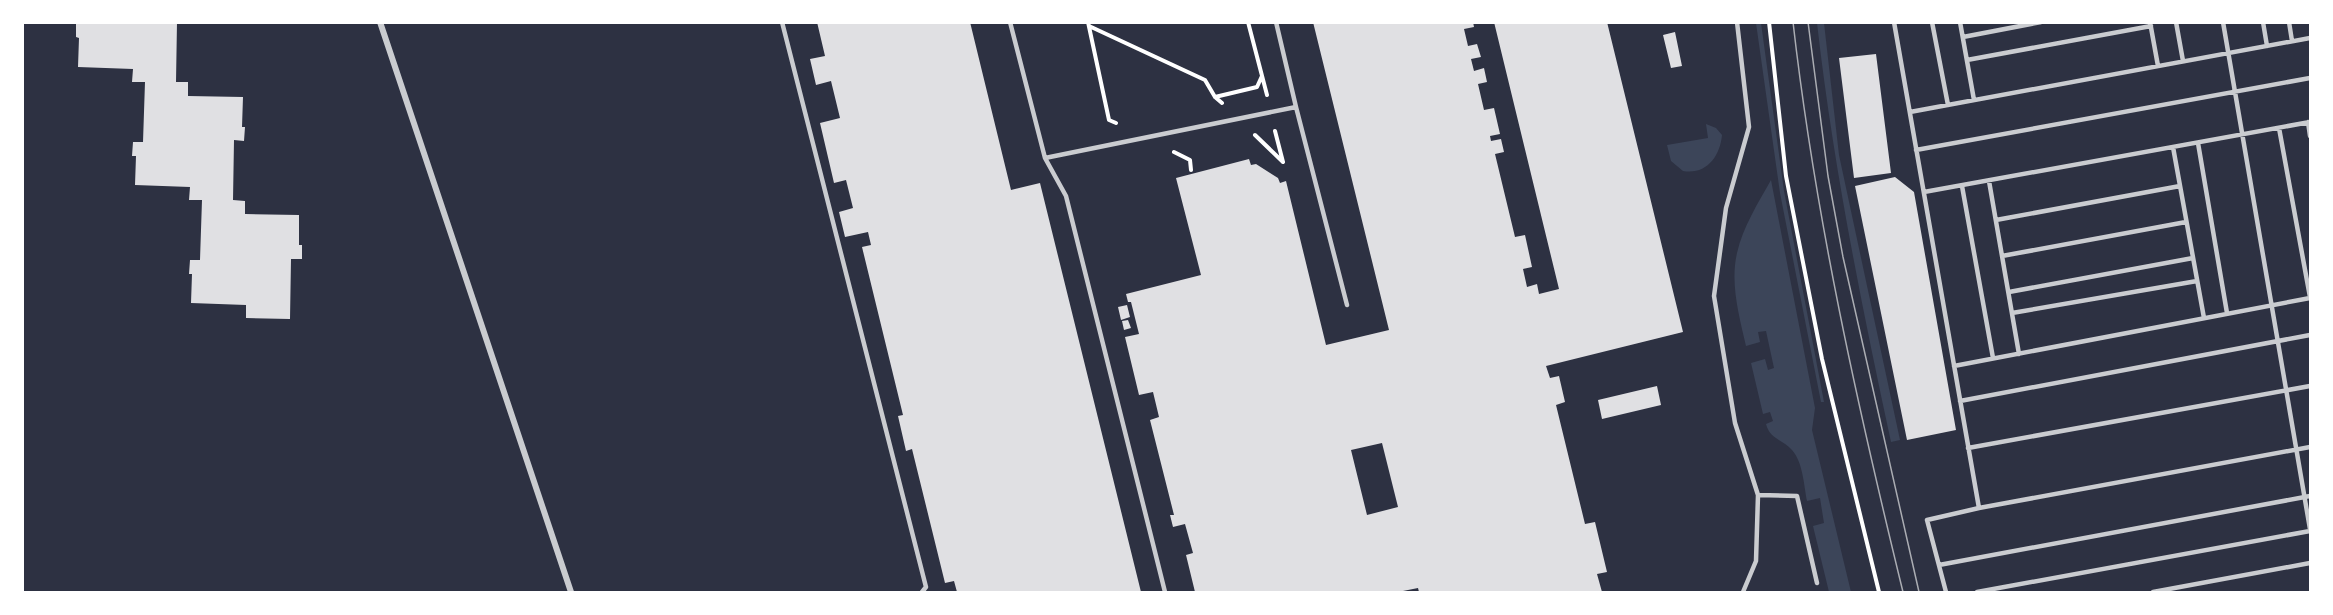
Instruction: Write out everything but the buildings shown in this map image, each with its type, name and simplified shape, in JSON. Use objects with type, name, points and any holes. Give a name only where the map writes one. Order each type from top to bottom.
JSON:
[{"type":"street","points":[[380,22],[571,592]]},
{"type":"lane","points":[[782,22],[926,587],[922,592]]},
{"type":"lane","points":[[1010,22],[1046,158],[1066,196],[1165,592]]},
{"type":"lane","points":[[1276,22],[1347,305]]},
{"type":"lane","points":[[1737,22],[1749,127],[1726,208],[1714,296],[1735,423],[1758,495],[1756,561],[1743,592]]},
{"type":"lane","points":[[1894,22],[1979,508]]},
{"type":"lane","points":[[1932,22],[1948,105]]},
{"type":"lane","points":[[1960,22],[1974,100]]},
{"type":"lane","points":[[1963,37],[2041,22]]},
{"type":"lane","points":[[2176,22],[2183,62]]},
{"type":"lane","points":[[1977,592],[2310,530],[2308,497],[2297,449],[2223,22]]},
{"type":"lane","points":[[2262,22],[2267,46]]},
{"type":"lane","points":[[2289,22],[2292,41]]},
{"type":"lane","points":[[1967,60],[2151,24],[2158,66]]},
{"type":"lane","points":[[1910,112],[2310,38]]},
{"type":"lane","points":[[1916,150],[2310,78]]},
{"type":"lane","points":[[1046,158],[1296,107]]},
{"type":"lane","points":[[1924,192],[2309,122],[2310,136]]},
{"type":"lane","points":[[1954,366],[2310,297],[2279,128]]},
{"type":"lane","points":[[2198,143],[2228,313]]},
{"type":"lane","points":[[2173,147],[2204,318]]},
{"type":"lane","points":[[1989,181],[2019,354]]},
{"type":"lane","points":[[1962,186],[1993,358]]},
{"type":"lane","points":[[1996,220],[2180,186]]},
{"type":"lane","points":[[2002,256],[2186,222]]},
{"type":"lane","points":[[2008,292],[2193,258]]},
{"type":"lane","points":[[2012,313],[2197,281]]},
{"type":"lane","points":[[1960,401],[2310,335]]},
{"type":"lane","points":[[1968,448],[2310,386]]},
{"type":"lane","points":[[1946,592],[1927,520],[1979,508],[2310,447]]},
{"type":"lane","points":[[1758,495],[1797,496],[1818,583]]},
{"type":"lane","points":[[1939,565],[2308,497]]},
{"type":"lane","points":[[2153,592],[2310,563]]},
{"type":"path","points":[[1769,22],[1786,176],[1822,359],[1879,592]]},
{"type":"path","points":[[1088,24],[1205,80],[1215,97],[1257,87],[1262,75]]},
{"type":"path","points":[[1088,24],[1109,120],[1190,160],[1191,170]]},
{"type":"shaded area","points":[[1756,23],[1761,23],[1784,191],[1824,402],[1821,402],[1780,193]]},
{"type":"shaded area","points":[[1817,23],[1824,23],[1839,155],[1900,440],[1891,442],[1849,233],[1831,128]]},
{"type":"shaded area","points":[[1706,124],[1716,128],[1722,135],[1715,157],[1699,170],[1683,171],[1671,161],[1667,145],[1708,138]]},
{"type":"shaded area","points":[[1771,180],[1815,408],[1812,430],[1851,592],[1829,592],[1813,526],[1824,523],[1820,498],[1807,501],[1796,455],[1770,433],[1766,424],[1773,421],[1770,412],[1763,414],[1751,363],[1765,359],[1768,370],[1774,368],[1766,331],[1758,332],[1760,342],[1746,346],[1738,311],[1734,276],[1737,253],[1747,225]]},
{"type":"tram line","points":[[1793,22],[1825,238],[1854,380],[1903,592]]},
{"type":"tram line","points":[[1808,22],[1828,176],[1843,257],[1919,592]]}]
